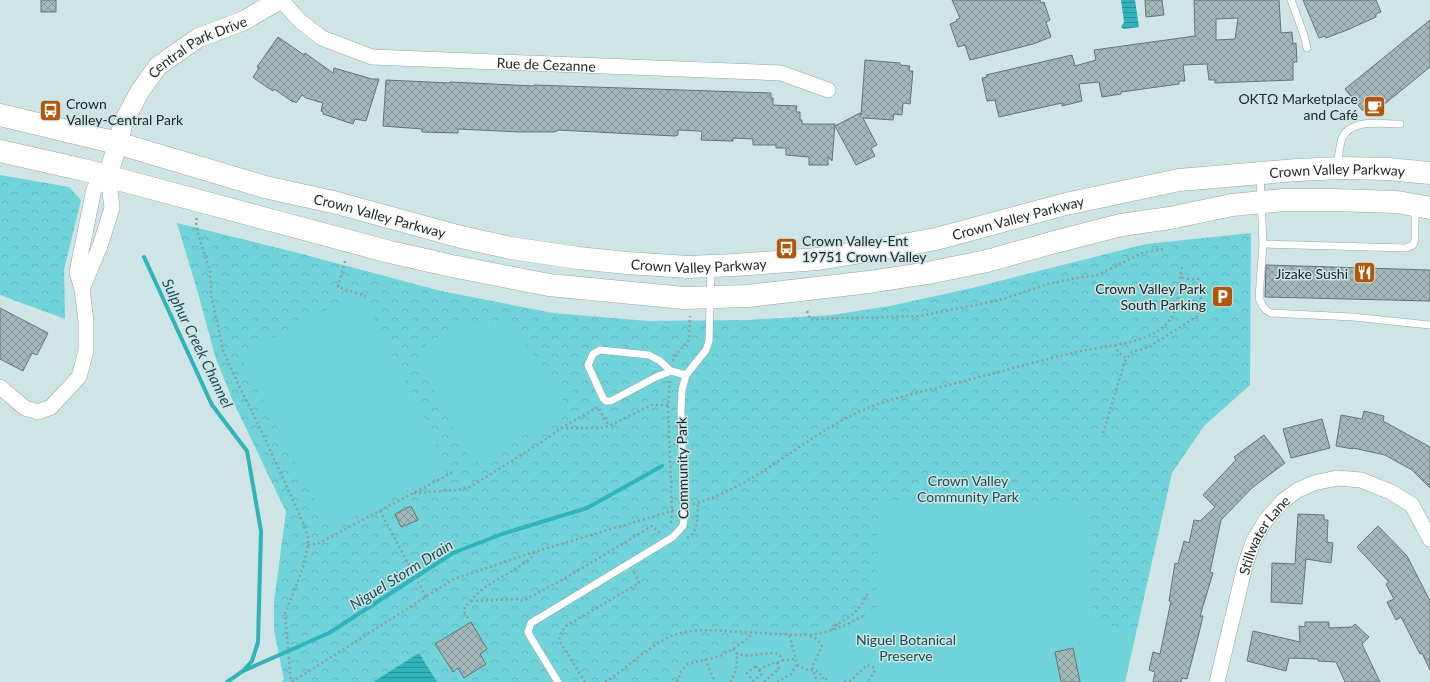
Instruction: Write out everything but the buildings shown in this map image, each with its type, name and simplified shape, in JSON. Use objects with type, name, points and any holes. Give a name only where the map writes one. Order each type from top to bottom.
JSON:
[{"type":"main road","name":"Crown Valley Parkway","points":[[0,115],[117,143],[265,187],[337,203],[461,237],[511,248],[578,258],[688,267],[818,260],[886,248],[936,239],[1066,204],[1179,180],[1337,168],[1388,169],[1430,173]]},
{"type":"main road","name":"Crown Valley Parkway","points":[[0,151],[108,176],[390,252],[498,276],[548,285],[684,298],[748,296],[869,282],[928,273],[987,261],[1121,225],[1170,218],[1232,205],[1284,200],[1333,200],[1397,202],[1422,207]]},
{"type":"street","name":"Rue de Cezanne","points":[[280,0],[300,20],[322,38],[372,57],[781,73],[828,90]]},
{"type":"street","name":"Central Park Drive","points":[[82,289],[100,246],[112,208],[108,176],[124,121],[130,107],[158,66],[198,38],[243,22],[280,0]]},
{"type":"street","name":"Central Park Drive","points":[[0,387],[25,408],[38,412],[51,407],[79,377],[86,350],[86,321],[82,289],[77,272],[94,189],[108,176]]},
{"type":"street","name":"Stillwater Lane","points":[[1217,682],[1245,566],[1253,542],[1266,520],[1283,501],[1298,490],[1314,483],[1337,478],[1361,480],[1391,492],[1412,505],[1430,539]]},
{"type":"lane","points":[[1291,0],[1304,35],[1307,48]]},
{"type":"lane","points":[[1337,168],[1339,150],[1346,132],[1355,127],[1367,124],[1400,124]]},
{"type":"lane","points":[[1260,174],[1263,244],[1259,298],[1266,311],[1271,313],[1353,317],[1430,325]]},
{"type":"lane","points":[[1263,244],[1406,248],[1413,245],[1415,240],[1422,207]]},
{"type":"lane","name":"Community Park","points":[[558,682],[528,632],[531,623],[672,537],[679,532],[683,526],[682,390],[686,375],[706,350],[709,341],[710,266]]},
{"type":"lane","points":[[671,371],[656,377],[611,401],[606,401],[603,398],[588,365],[593,354],[600,350],[648,355],[660,361],[671,371],[686,375]]},
{"type":"path","points":[[201,202],[196,222],[198,234],[210,271],[211,294],[224,350],[239,386],[261,430],[306,529],[308,545],[303,568],[286,609],[285,620],[292,682],[448,582],[460,576],[672,510]]},
{"type":"path","points":[[807,311],[811,320],[920,316],[1003,299],[1048,284],[1098,275],[1142,253],[1163,249]]},
{"type":"path","points":[[345,261],[338,287],[366,296]]},
{"type":"path","points":[[685,539],[691,535],[696,528],[696,503],[724,493],[757,475],[823,432],[847,418],[872,407],[902,397],[1067,355],[1139,339],[1153,334],[1169,322],[1173,315],[1178,301],[1182,267]]},
{"type":"path","points":[[1103,433],[1125,361],[1132,352],[1149,346],[1199,315],[1202,286],[1198,279],[1187,279],[1180,277]]},
{"type":"path","points":[[669,528],[672,523],[668,405],[671,371],[673,358],[689,340],[690,316]]},
{"type":"path","points":[[1115,345],[1118,352],[1127,359]]},
{"type":"path","points":[[595,400],[609,426]]},
{"type":"path","points":[[561,428],[609,426],[652,405],[668,405]]},
{"type":"path","points":[[414,493],[458,490],[470,487],[545,440],[561,428],[598,407]]},
{"type":"path","points":[[308,545],[319,543],[453,472]]},
{"type":"path","points":[[380,511],[426,597]]},
{"type":"path","points":[[471,601],[518,599],[523,601],[563,580],[652,526],[657,532],[664,532]]},
{"type":"path","points":[[468,618],[464,612],[465,607],[485,587],[522,565],[531,558],[534,552]]},
{"type":"path","points":[[585,682],[559,640],[561,633],[566,626],[639,583],[634,573],[635,571]]},
{"type":"path","points":[[832,631],[834,626],[849,618],[864,601],[868,591]]},
{"type":"path","points":[[605,682],[656,644],[683,632],[694,630],[712,630],[808,635],[841,628],[863,616]]},
{"type":"path","points":[[677,682],[681,671],[688,664],[720,656],[733,650],[750,637],[751,632]]},
{"type":"path","points":[[777,682],[791,674],[796,665],[796,659],[789,635]]},
{"type":"path","points":[[808,635],[817,639],[822,646],[813,662],[812,670],[817,682]]},
{"type":"path","points":[[733,650],[736,653],[749,656],[774,652],[779,654],[783,661]]},
{"type":"path","points":[[730,682],[735,674],[737,662],[736,653]]},
{"type":"path","points":[[705,659],[715,682]]},
{"type":"path","points":[[759,670],[777,662],[796,659]]},
{"type":"path","points":[[764,682],[779,669],[777,662]]},
{"type":"path","points":[[796,665],[805,669],[817,671],[820,673],[820,676],[823,678],[826,677],[828,682]]},
{"type":"path","points":[[844,682],[850,681],[866,665],[874,667],[875,670],[868,682]]},
{"type":"path","points":[[756,666],[759,670],[762,674],[754,681],[747,673],[756,666]]},
{"type":"green space","points":[[0,175],[69,187],[81,200],[64,270],[65,319],[0,295]]},
{"type":"green space","name":"Crown Valley Community Park","points":[[177,223],[441,291],[553,313],[648,321],[749,320],[832,315],[890,306],[972,288],[1146,244],[1251,233],[1250,385],[1204,426],[1172,473],[1125,682],[281,682],[284,680],[274,630],[274,602],[286,512],[232,399],[215,356]]},
{"type":"green space","points":[[361,292],[449,470],[330,529],[240,355]]},
{"type":"green space","points":[[490,321],[502,324],[515,333],[532,352],[560,393],[567,412],[472,464],[416,352],[442,335],[456,328],[474,323]]},
{"type":"green space","name":"Niguel Botanical Preserve","points":[[878,500],[1091,502],[1090,615],[1135,637],[1125,682],[677,682],[681,671],[688,664],[720,656],[733,649],[749,637],[751,632],[789,635],[817,634],[841,628],[863,616],[877,612]]},
{"type":"shaded area","points":[[1121,0],[1135,0],[1139,27],[1124,29],[1121,27],[1124,22]]},
{"type":"shaded area","points":[[419,653],[437,682],[373,682]]},
{"type":"waterway","name":"Sulphur Creek Channel","points":[[144,257],[212,405],[247,451],[261,531],[258,642],[252,661],[243,671],[227,682]]},
{"type":"waterway","name":"Niguel Storm Drain","points":[[243,671],[329,633],[453,553],[502,534],[587,508],[662,466]]},
{"type":"place","name":"OKTΩ Marketplace and Café","points":[[1374,106]]},
{"type":"place","name":"Crown Valley-Central Park","points":[[50,111]]},
{"type":"place","name":"Crown Valley-Ent 19751 Crown Valley","points":[[787,248]]},
{"type":"place","name":"Jizake Sushi","points":[[1364,273]]},
{"type":"place","name":"Crown Valley Park South Parking","points":[[1222,296]]}]
